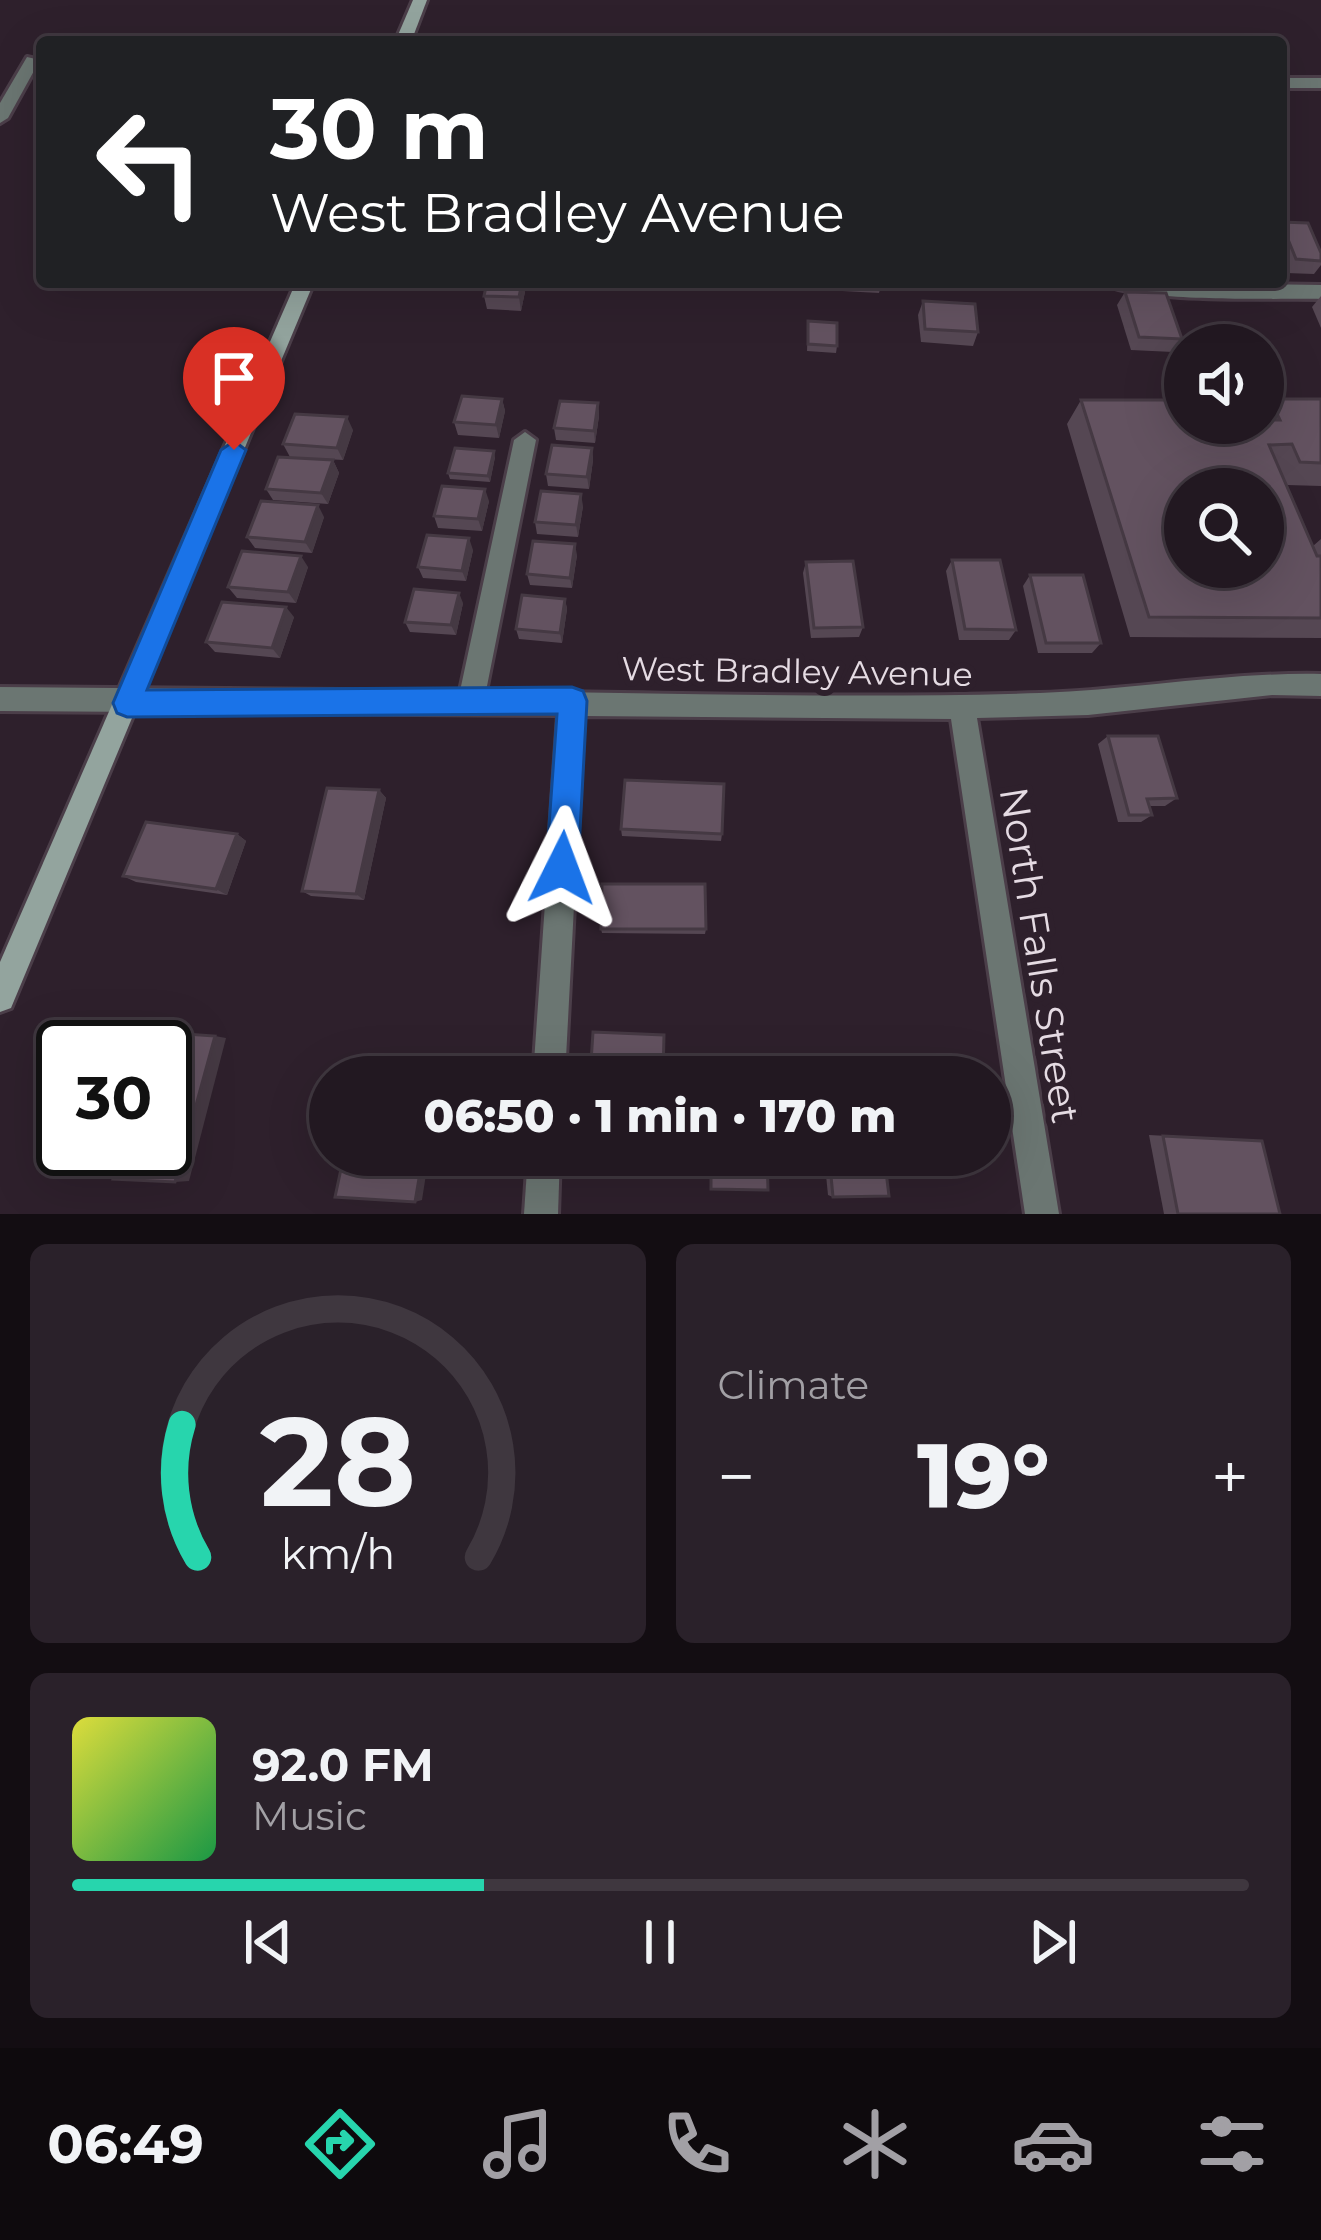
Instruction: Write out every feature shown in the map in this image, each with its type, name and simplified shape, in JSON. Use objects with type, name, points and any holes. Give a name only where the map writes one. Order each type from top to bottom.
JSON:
[{"type":"main road","points":[[405,36],[420,0]]},
{"type":"main road","points":[[0,997],[302,288]]},
{"type":"street","points":[[0,118],[32,60]]},
{"type":"street","points":[[1287,83],[1321,83]]},
{"type":"street","points":[[1159,288],[1321,292]]},
{"type":"street","points":[[471,701],[524,440]]},
{"type":"street","name":"West Bradley Avenue","points":[[0,699],[962,707],[1088,703],[1272,684],[1321,686]]},
{"type":"street","points":[[550,1056],[572,701]]},
{"type":"street","name":"North Falls Street","points":[[962,707],[1042,1214]]},
{"type":"street","points":[[541,1214],[543,1176]]},
{"type":"building","points":[[1287,222],[1308,223],[1321,261],[1296,259]]},
{"type":"building","points":[[486,288],[521,288],[519,297],[484,296]]},
{"type":"building","points":[[1125,292],[1166,293],[1177,324],[1164,324],[1164,338],[1139,337]]},
{"type":"building","points":[[923,301],[975,304],[978,332],[925,329]]},
{"type":"building","points":[[808,321],[837,323],[837,346],[808,344]]},
{"type":"building","points":[[462,396],[502,399],[496,425],[454,422]]},
{"type":"building","points":[[1284,399],[1321,399],[1321,463],[1300,462],[1292,444],[1269,445],[1279,468],[1164,468],[1164,588],[1284,588],[1284,480],[1321,556],[1321,618],[1149,617],[1081,400],[1164,400],[1164,444],[1284,444]]},
{"type":"building","points":[[560,401],[598,403],[594,431],[554,428]]},
{"type":"building","points":[[295,414],[347,417],[337,448],[283,444]]},
{"type":"building","points":[[552,445],[592,448],[587,477],[546,474]]},
{"type":"building","points":[[455,448],[494,451],[488,476],[448,473]]},
{"type":"building","points":[[278,457],[333,460],[321,493],[266,489]]},
{"type":"building","points":[[442,486],[485,489],[478,519],[434,516]]},
{"type":"building","points":[[541,491],[581,494],[576,525],[535,522]]},
{"type":"building","points":[[261,501],[318,505],[305,542],[247,537]]},
{"type":"building","points":[[427,535],[469,538],[462,571],[418,567]]},
{"type":"building","points":[[533,541],[575,544],[570,578],[527,574]]},
{"type":"building","points":[[242,551],[301,556],[288,592],[228,587]]},
{"type":"building","points":[[952,560],[1000,560],[1016,630],[965,629]]},
{"type":"building","points":[[853,561],[863,627],[814,628],[806,562]]},
{"type":"building","points":[[1030,575],[1083,575],[1101,643],[1046,643]]},
{"type":"building","points":[[414,589],[459,593],[451,625],[405,622]]},
{"type":"building","points":[[522,595],[565,599],[560,633],[516,629]]},
{"type":"building","points":[[222,602],[286,607],[272,648],[206,642]]},
{"type":"building","points":[[1108,736],[1158,736],[1177,798],[1147,799],[1152,815],[1129,815]]},
{"type":"building","points":[[625,780],[724,784],[722,834],[621,829]]},
{"type":"building","points":[[327,788],[379,790],[356,894],[302,891]]},
{"type":"building","points":[[146,822],[237,834],[216,889],[123,876]]},
{"type":"building","points":[[602,884],[705,884],[706,929],[601,929]]},
{"type":"building","points":[[593,1032],[664,1035],[664,1056],[591,1056]]},
{"type":"building","points":[[192,1034],[215,1036],[192,1120]]},
{"type":"building","points":[[1163,1136],[1262,1141],[1280,1214],[1178,1214]]},
{"type":"building","points":[[114,1176],[177,1176],[175,1182]]},
{"type":"building","points":[[340,1176],[419,1176],[415,1202],[335,1197]]},
{"type":"building","points":[[711,1176],[768,1176],[768,1190],[711,1189]]},
{"type":"building","points":[[831,1176],[887,1176],[889,1196],[833,1197]]},
{"type":"route","points":[[234,450],[127,703],[572,701],[562,868]]}]
